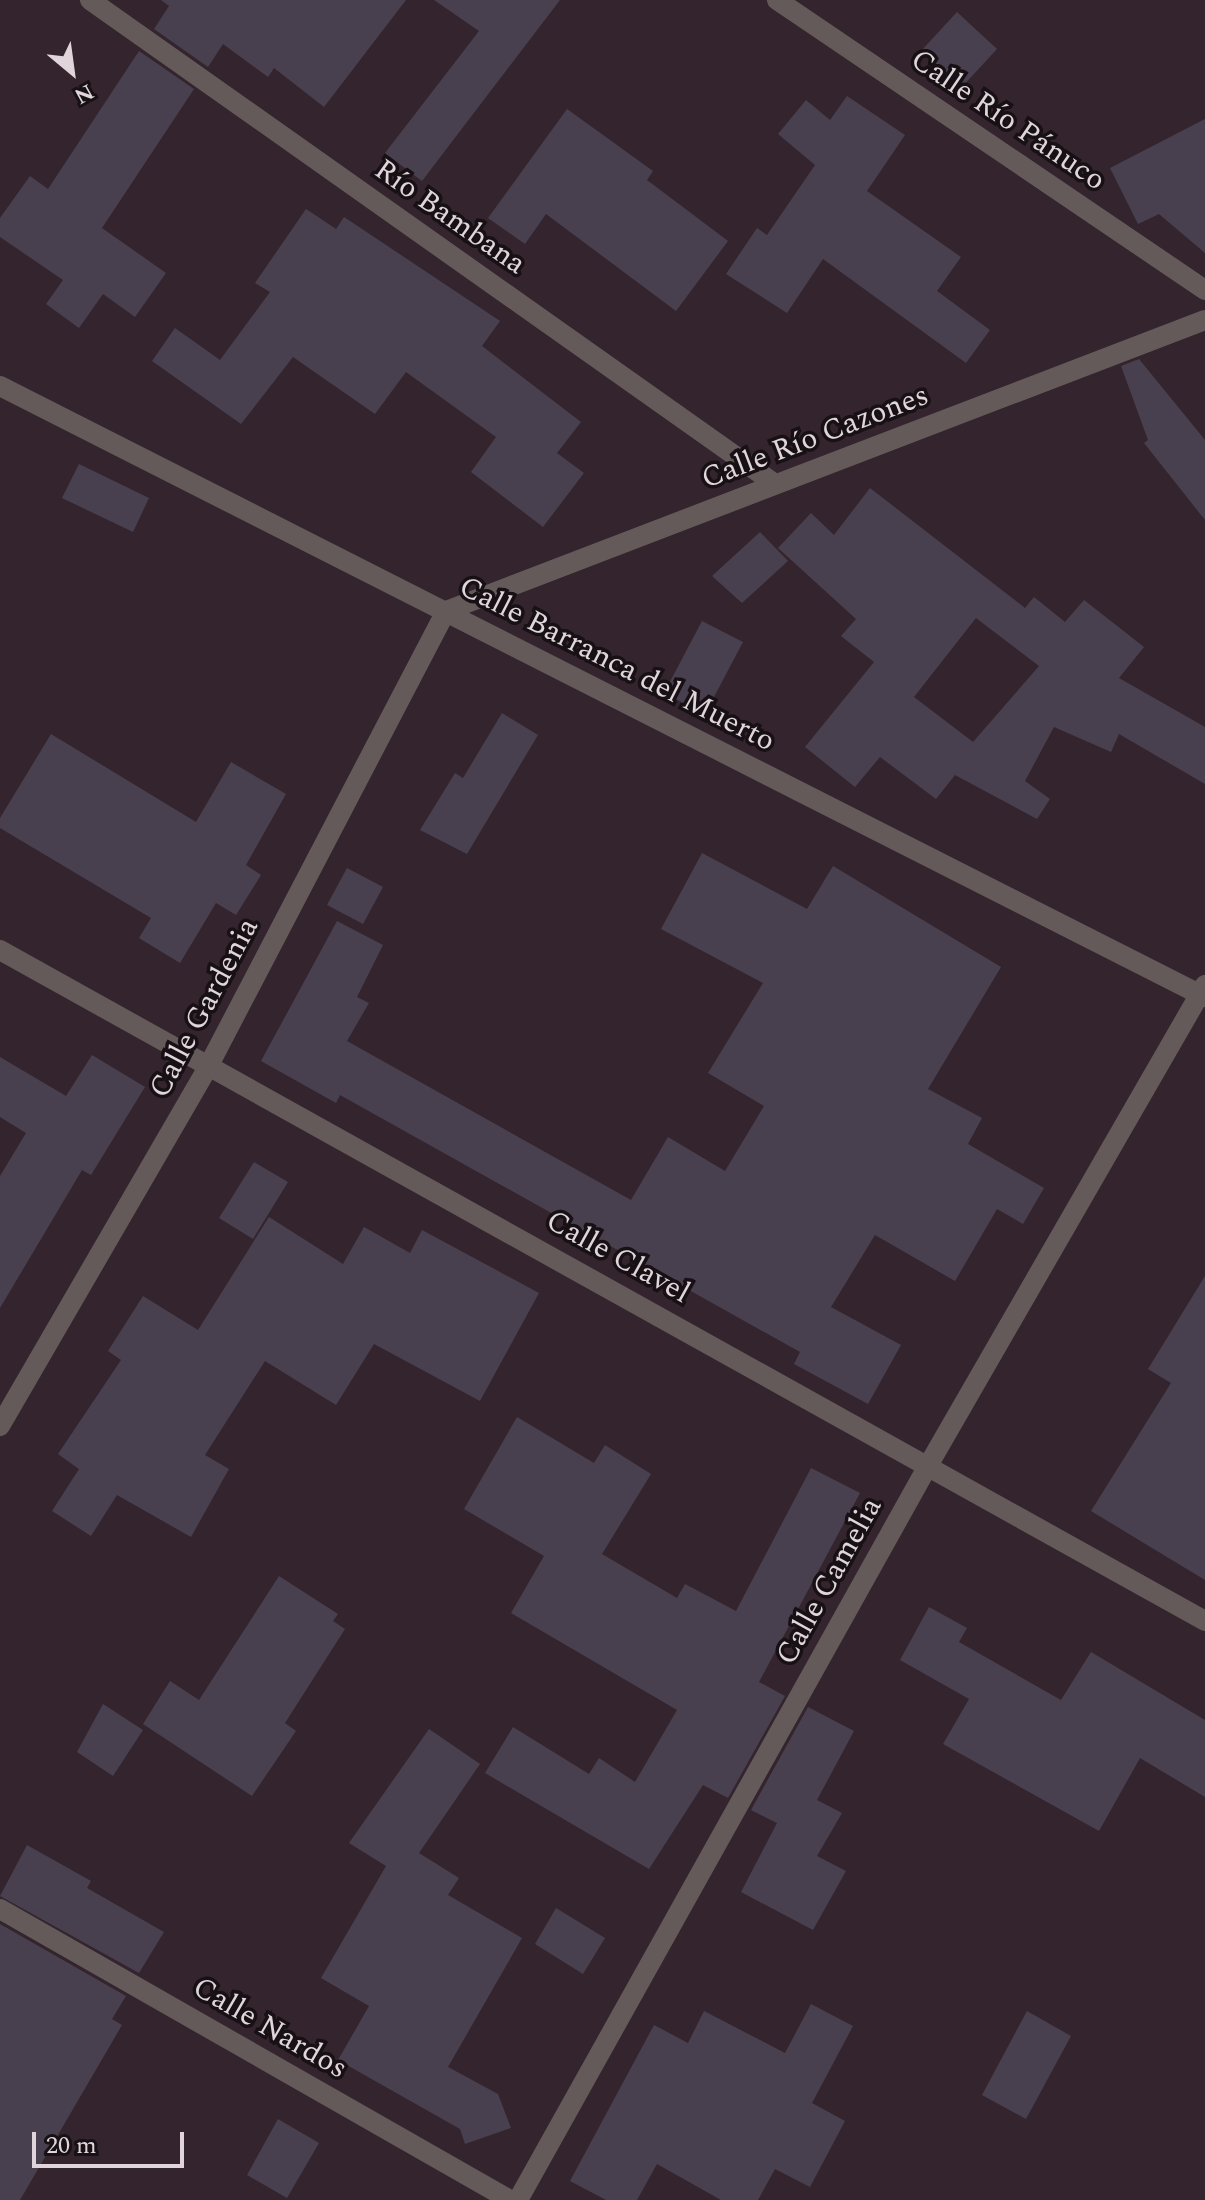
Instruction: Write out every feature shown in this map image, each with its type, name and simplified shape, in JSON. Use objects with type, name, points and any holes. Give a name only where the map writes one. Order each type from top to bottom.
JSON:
[{"type":"street","name":"Río Bambana","points":[[90,0],[775,484]]},
{"type":"street","name":"Calle Río Pánuco","points":[[777,0],[1205,290]]},
{"type":"street","name":"Calle Río Cazones","points":[[446,611],[1205,320]]},
{"type":"street","name":"Calle Barranca del Muerto","points":[[0,386],[1203,992]]},
{"type":"street","name":"Calle Gardenia","points":[[0,1426],[209,1065],[446,611]]},
{"type":"street","name":"Calle Clavel","points":[[0,950],[929,1464],[1205,1621]]},
{"type":"street","name":"Calle Camelia","points":[[518,2200],[929,1464],[1203,992]]},
{"type":"street","name":"Calle Nardos","points":[[0,1909],[510,2200]]},
{"type":"building","points":[[161,0],[406,0],[324,107],[274,68],[268,77],[223,44],[208,67],[154,29],[169,6]]},
{"type":"building","points":[[434,0],[560,0],[422,181],[385,153],[479,31]]},
{"type":"building","points":[[957,12],[997,49],[961,88],[921,51]]},
{"type":"building","points":[[139,51],[194,89],[102,228],[166,273],[135,317],[103,294],[79,328],[46,304],[63,280],[0,237],[0,218],[30,176],[48,189]]},
{"type":"building","points":[[847,96],[905,135],[867,191],[961,257],[937,291],[990,330],[966,363],[823,259],[787,313],[726,274],[757,228],[767,235],[815,165],[778,134],[806,100],[830,120]]},
{"type":"building","points":[[567,109],[653,171],[647,180],[728,241],[676,311],[546,214],[525,244],[488,218]]},
{"type":"building","points":[[1205,119],[1205,253],[1159,214],[1138,224],[1110,168]]},
{"type":"building","points":[[306,209],[336,229],[344,217],[500,321],[482,346],[581,422],[557,453],[584,473],[543,527],[471,472],[496,437],[406,372],[375,414],[293,357],[241,424],[152,361],[175,328],[220,360],[270,292],[255,283]]},
{"type":"building","points":[[1139,359],[1205,440],[1205,520],[1144,443],[1148,440],[1121,366]]},
{"type":"building","points":[[79,464],[149,498],[133,532],[62,498]]},
{"type":"building","points":[[870,488],[1025,608],[1034,597],[1065,622],[1084,600],[1144,647],[1119,678],[1205,727],[1205,784],[1119,734],[1111,752],[1054,727],[1025,781],[1050,799],[1037,819],[955,775],[936,799],[880,757],[855,787],[805,747],[874,662],[841,636],[856,619],[778,548],[811,513],[834,535]],"holes":[[[976,618],[1039,666],[973,742],[914,697]]]},
{"type":"building","points":[[760,532],[788,561],[742,603],[712,576]]},
{"type":"building","points":[[702,621],[743,642],[705,714],[664,693]]},
{"type":"building","points":[[502,713],[538,735],[467,854],[420,830],[455,773],[463,778]]},
{"type":"building","points":[[51,734],[196,822],[231,762],[286,794],[246,865],[261,875],[236,915],[216,903],[180,963],[139,938],[151,918],[0,828],[0,818]]},
{"type":"building","points":[[702,853],[807,909],[833,866],[1001,967],[928,1089],[982,1118],[968,1144],[1044,1188],[1023,1224],[997,1209],[955,1281],[875,1235],[831,1307],[901,1345],[868,1404],[794,1364],[800,1352],[340,1095],[336,1103],[261,1061],[337,921],[383,945],[357,997],[369,1003],[347,1041],[631,1200],[668,1137],[725,1171],[764,1106],[708,1073],[763,983],[661,929]]},
{"type":"building","points":[[347,868],[383,887],[363,924],[327,905]]},
{"type":"building","points":[[92,1055],[145,1087],[91,1175],[82,1170],[0,1308],[0,1176],[26,1133],[0,1117],[0,1057],[66,1096]]},
{"type":"building","points":[[254,1162],[288,1182],[253,1239],[219,1218]]},
{"type":"building","points":[[269,1217],[343,1264],[364,1227],[410,1253],[422,1230],[539,1293],[480,1401],[374,1344],[336,1405],[265,1361],[205,1455],[229,1469],[191,1537],[117,1495],[91,1536],[52,1511],[79,1469],[58,1454],[121,1360],[108,1351],[143,1296],[198,1330]]},
{"type":"building","points":[[1205,1276],[1205,1580],[1091,1511],[1171,1383],[1148,1369]]},
{"type":"building","points":[[517,1417],[594,1463],[605,1445],[651,1474],[602,1554],[677,1598],[685,1584],[736,1611],[811,1468],[860,1493],[759,1682],[785,1696],[728,1798],[703,1785],[649,1869],[485,1773],[513,1727],[589,1774],[599,1758],[635,1782],[677,1710],[511,1613],[544,1556],[464,1509]]},
{"type":"building","points":[[279,1576],[338,1614],[333,1621],[345,1629],[285,1723],[296,1731],[252,1796],[143,1724],[170,1681],[199,1700]]},
{"type":"building","points":[[929,1607],[967,1628],[959,1642],[1061,1700],[1091,1652],[1205,1720],[1205,1797],[1140,1758],[1099,1831],[943,1744],[969,1699],[900,1660]]},
{"type":"building","points":[[103,1704],[143,1730],[113,1776],[77,1752]]},
{"type":"building","points":[[808,1707],[854,1731],[817,1800],[842,1813],[817,1856],[846,1871],[813,1930],[741,1892],[777,1823],[751,1810]]},
{"type":"building","points":[[429,1729],[480,1764],[419,1853],[459,1878],[448,1895],[522,1938],[448,2067],[498,2094],[511,2128],[465,2144],[460,2129],[338,2060],[369,2006],[321,1978],[386,1866],[349,1843]]},
{"type":"building","points":[[27,1845],[91,1881],[87,1888],[164,1932],[139,1973],[0,1896]]},
{"type":"building","points":[[556,1908],[605,1938],[583,1974],[535,1944]]},
{"type":"building","points":[[0,1924],[126,1996],[112,2019],[122,2025],[20,2200],[0,2200]]},
{"type":"building","points":[[811,2004],[853,2026],[812,2103],[845,2121],[810,2187],[775,2169],[758,2200],[721,2200],[657,2164],[637,2200],[606,2200],[570,2181],[654,2025],[688,2043],[704,2011],[785,2053]]},
{"type":"building","points":[[1027,2011],[1071,2036],[1026,2119],[982,2095]]},
{"type":"building","points":[[278,2119],[319,2143],[287,2198],[247,2175]]}]
